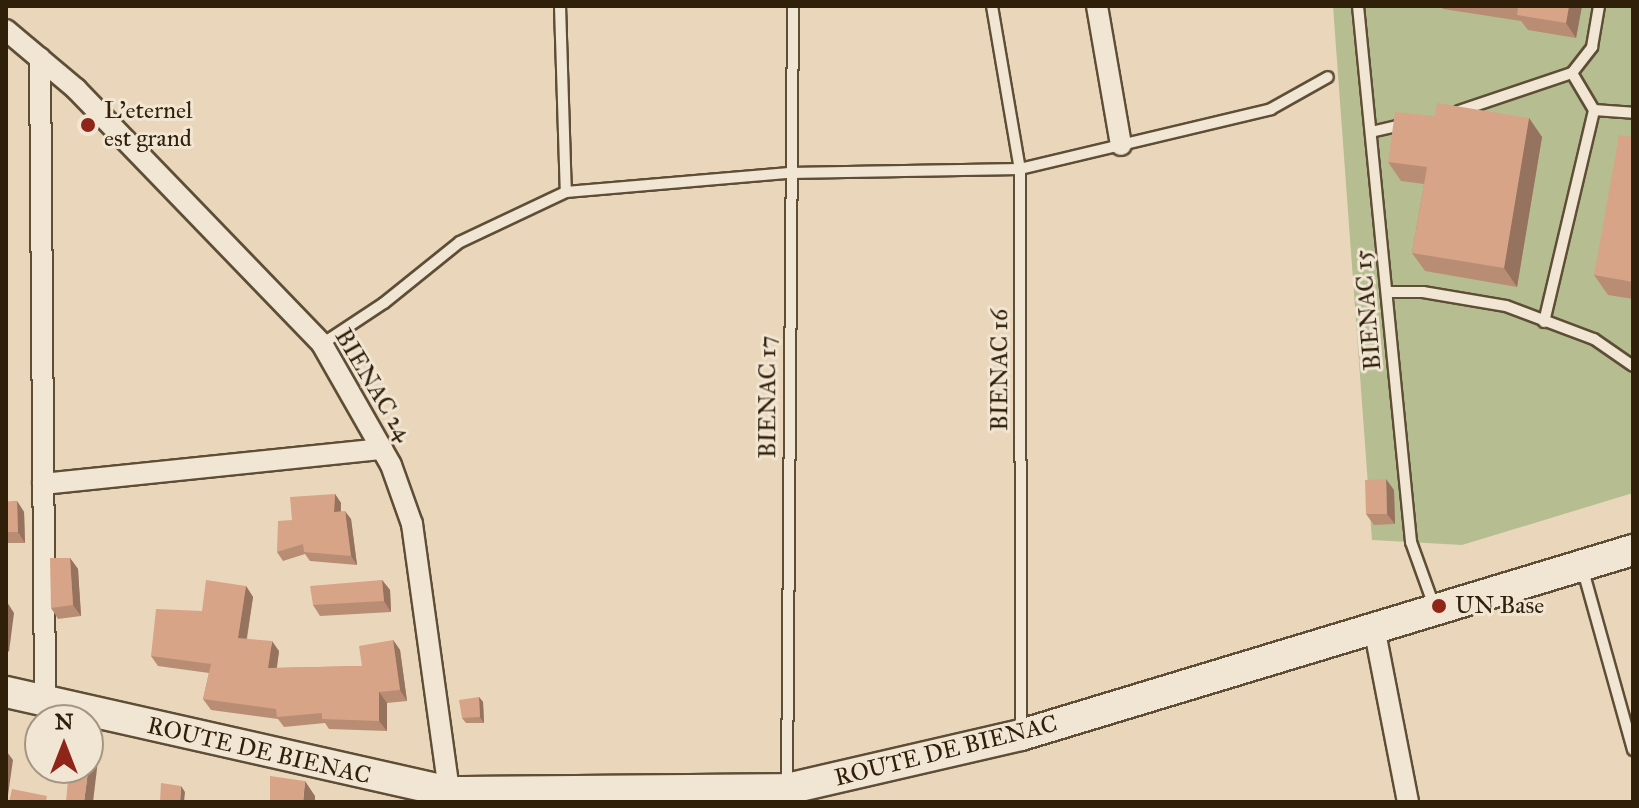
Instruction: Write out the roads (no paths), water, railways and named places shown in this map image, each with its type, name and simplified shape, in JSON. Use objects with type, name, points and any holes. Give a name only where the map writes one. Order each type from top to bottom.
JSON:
[{"type":"main road","name":"ROUTE DE BIENAC","points":[[6,692],[450,797],[787,789],[1021,735],[1434,606],[1633,550]]},
{"type":"street","points":[[1097,6],[1121,145]]},
{"type":"street","name":"BIENAC 24","points":[[6,30],[40,58],[207,219],[322,344],[382,449],[412,524],[450,797]]},
{"type":"street","points":[[40,58],[45,701]]},
{"type":"street","points":[[43,484],[382,449]]},
{"type":"street","points":[[1374,627],[1408,802]]},
{"type":"lane","points":[[560,6],[566,192]]},
{"type":"lane","name":"BIENAC 17","points":[[787,789],[789,173],[793,6]]},
{"type":"lane","name":"BIENAC 16","points":[[992,6],[1020,169],[1021,735]]},
{"type":"lane","name":"BIENAC 15","points":[[1358,6],[1411,542],[1434,606]]},
{"type":"lane","points":[[1442,115],[1572,73],[1592,47],[1599,6]]},
{"type":"lane","points":[[1544,322],[1594,110],[1572,73]]},
{"type":"lane","points":[[322,344],[384,303],[460,242],[566,192],[789,173],[1020,169],[1271,109],[1328,77]]},
{"type":"lane","points":[[1594,110],[1633,113]]},
{"type":"lane","points":[[1371,132],[1414,122]]},
{"type":"lane","points":[[1388,292],[1467,298],[1594,339],[1633,366]]},
{"type":"lane","points":[[1581,566],[1633,750]]},
{"type":"place","name":"L'eternel est grand","points":[[88,125]]},
{"type":"place","name":"UN Base","points":[[1439,606]]}]
